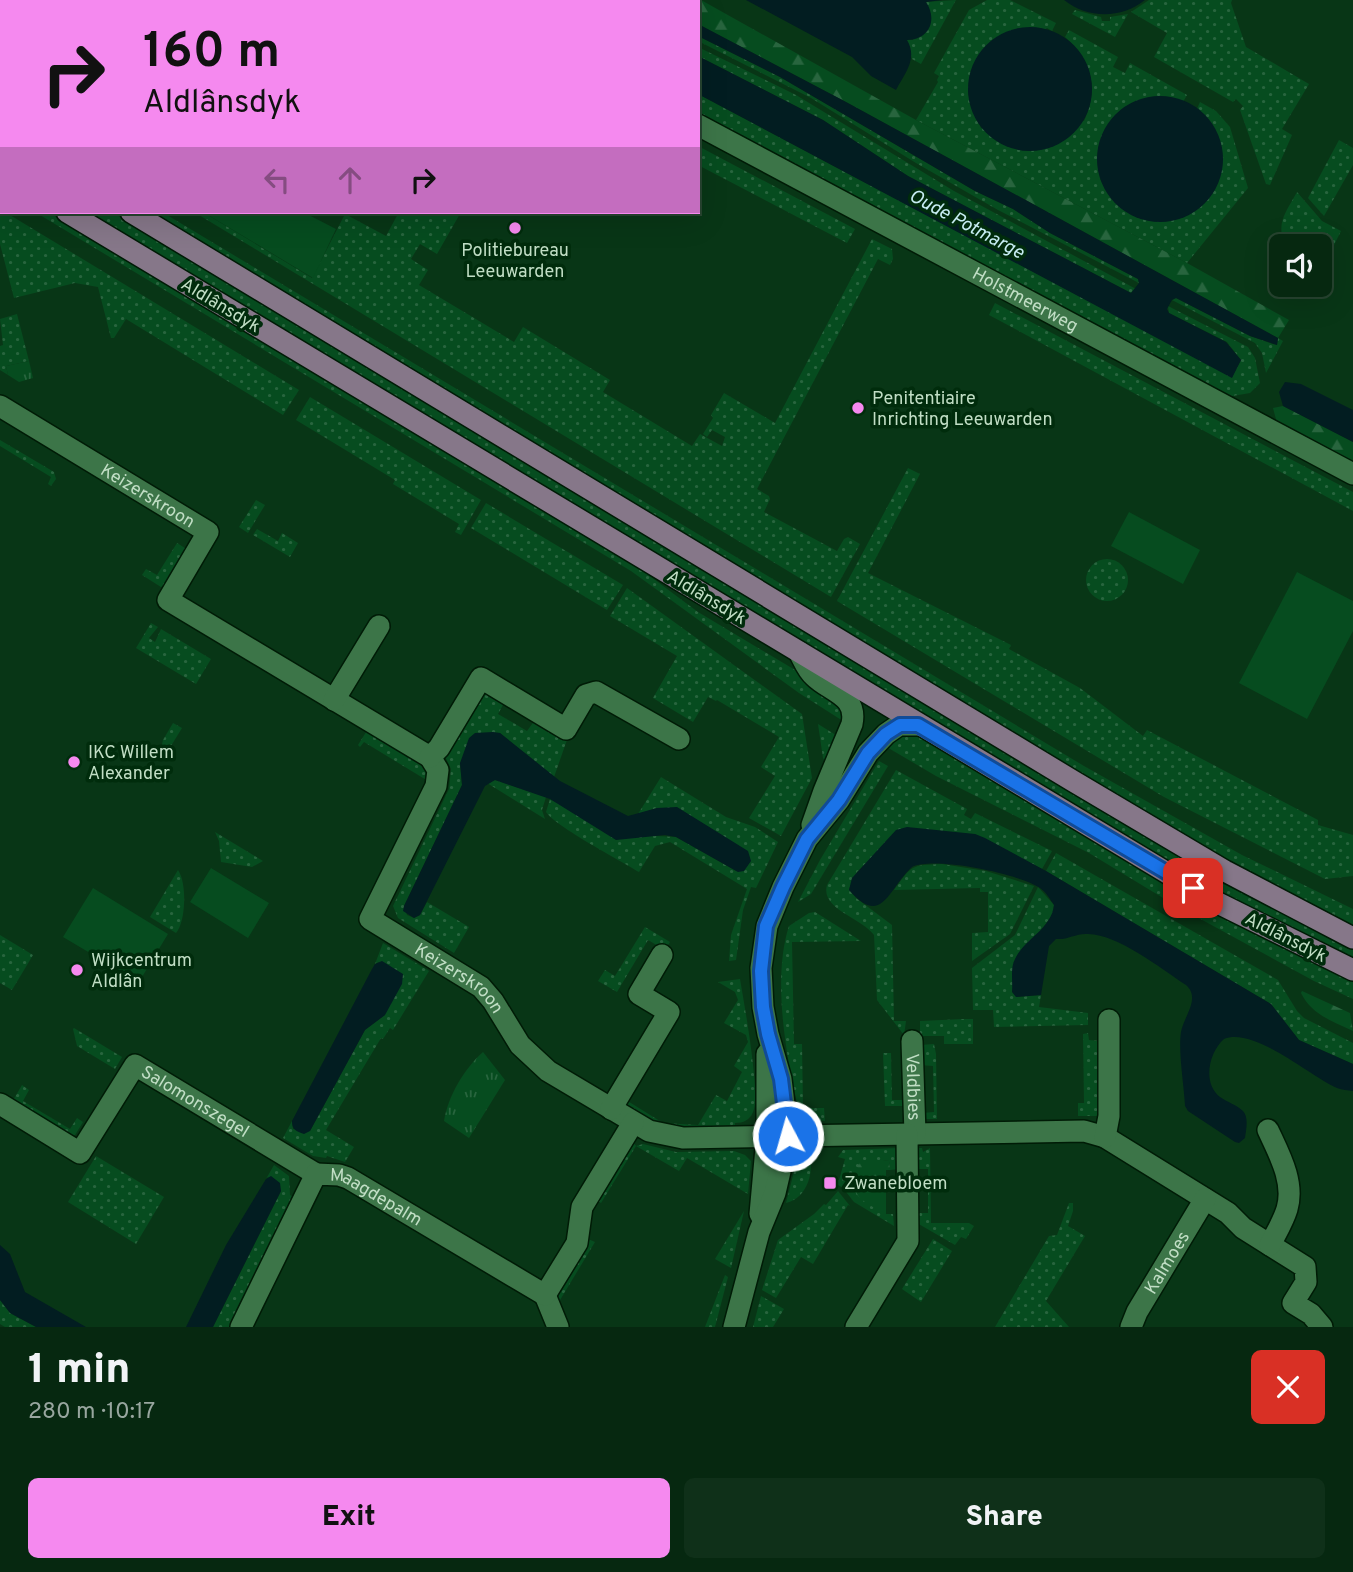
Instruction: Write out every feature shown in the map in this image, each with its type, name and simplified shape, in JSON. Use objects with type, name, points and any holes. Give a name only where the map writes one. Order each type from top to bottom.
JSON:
[{"type":"main road","name":"Aldlânsdyk","points":[[70,214],[1214,901],[1353,970]]},
{"type":"main road","name":"Aldlânsdyk","points":[[134,214],[1085,788],[1225,871],[1353,938]]},
{"type":"street","name":"Holstmeerweg","points":[[700,126],[1353,474]]},
{"type":"street","name":"Keizerskroon","points":[[0,406],[208,532],[168,600],[430,757],[438,770],[436,786],[370,919],[481,987],[493,1001],[520,1045],[537,1063],[633,1123],[649,1131],[683,1138],[767,1138]]},
{"type":"street","points":[[334,700],[379,626]]},
{"type":"street","points":[[734,1327],[759,1232],[775,1193],[788,1136],[781,1079],[768,1034],[761,987],[766,926],[807,839],[853,716],[847,700],[813,675],[799,652]]},
{"type":"street","points":[[430,757],[439,748],[481,678],[566,729],[586,695],[597,692],[679,739]]},
{"type":"street","points":[[807,839],[839,800],[875,744],[900,725],[918,725]]},
{"type":"street","points":[[611,1109],[669,1012],[639,993],[662,955]]},
{"type":"street","points":[[1105,1137],[1110,1116],[1109,1020]]},
{"type":"street","points":[[759,1232],[767,1138],[768,1034]]},
{"type":"street","name":"Veldbies","points":[[856,1327],[908,1241],[912,1041]]},
{"type":"street","name":"Salomonszegel","points":[[0,1104],[80,1153],[135,1065],[316,1174]]},
{"type":"street","points":[[558,1327],[545,1295],[577,1243],[582,1208],[633,1123]]},
{"type":"street","points":[[1268,1130],[1281,1160],[1289,1189],[1287,1210],[1270,1245]]},
{"type":"street","points":[[767,1138],[1084,1131],[1105,1137],[1228,1213],[1242,1228],[1305,1267],[1306,1282],[1293,1303],[1311,1314],[1322,1327]]},
{"type":"street","name":"Maagdepalm","points":[[241,1327],[316,1174],[348,1178],[545,1295]]},
{"type":"street","name":"Kalmoes","points":[[1131,1327],[1137,1311],[1205,1199]]},
{"type":"green space","points":[[700,0],[916,120],[1289,320],[1278,338],[700,25]]},
{"type":"green space","points":[[956,0],[921,64],[912,59],[906,40],[913,40],[925,2]]},
{"type":"green space","points":[[987,0],[1010,0],[1056,23],[1052,31],[1047,28],[968,91],[970,104],[981,128],[1084,121],[1089,109],[1092,86],[1087,65],[1065,37],[1069,30],[1118,57],[1113,67],[1125,73],[1130,63],[1187,95],[1183,102],[1172,98],[1100,179],[1115,203],[1223,161],[1215,132],[1197,109],[1200,102],[1216,111],[1230,127],[1248,188],[1187,263],[916,120],[938,82],[939,76],[934,73],[969,10]]},
{"type":"green space","points":[[1149,0],[1232,0],[1246,47],[1309,84],[1282,129],[1292,135],[1270,185],[1266,184],[1240,110],[1243,106],[1236,99],[1233,102],[1154,57],[1167,33],[1131,12]]},
{"type":"green space","points":[[1075,10],[1101,17],[1102,21],[1128,14],[1115,37],[1072,14]]},
{"type":"green space","points":[[700,37],[780,77],[975,191],[1013,209],[1050,233],[1138,279],[1139,283],[998,210],[811,98],[700,42]]},
{"type":"green space","points":[[700,48],[796,95],[954,191],[1136,289],[1131,293],[908,176],[823,120],[700,57]]},
{"type":"green space","points":[[700,95],[1232,377],[1241,360],[1227,342],[1169,313],[1168,306],[1248,347],[1255,358],[1260,383],[1250,393],[1227,397],[700,119]]},
{"type":"green space","points":[[1339,140],[1353,148],[1353,165],[1324,216],[1308,198]]},
{"type":"green space","points":[[700,147],[855,229],[847,243],[700,166]]},
{"type":"green space","points":[[1297,192],[1322,221],[1341,231],[1332,249],[1332,234],[1281,234],[1286,212]]},
{"type":"green space","points":[[0,214],[8,214],[299,390],[283,415],[126,319],[114,338],[111,338],[98,287],[75,283],[14,298],[0,244]]},
{"type":"green space","points":[[38,214],[51,214],[643,571],[698,612],[822,686],[843,704],[843,721],[799,693],[631,571]]},
{"type":"green space","points":[[90,214],[115,214],[794,624],[1353,948],[1353,959],[1205,884]]},
{"type":"green space","points":[[153,214],[165,214],[1084,766],[1242,855],[1353,909],[1353,925],[1277,888],[1188,838]]},
{"type":"green space","points":[[197,214],[206,214],[312,278],[345,214],[386,236],[398,214],[460,214],[437,254],[420,244],[411,259],[428,270],[419,285],[514,342],[523,327],[610,380],[603,392],[692,446],[700,434],[722,446],[725,437],[712,430],[707,437],[703,434],[724,393],[775,423],[872,239],[892,249],[893,259],[890,265],[878,259],[757,489],[770,499],[764,512],[837,551],[848,537],[860,544],[831,597]]},
{"type":"green space","points":[[206,214],[307,214],[336,229],[313,278]]},
{"type":"green space","points":[[1176,298],[1250,336],[1277,345],[1278,338],[1283,341],[1266,373],[1262,353],[1255,343],[1172,300]]},
{"type":"green space","points":[[995,303],[1353,492],[1353,511],[989,315]]},
{"type":"green space","points":[[17,314],[29,361],[6,366],[8,375],[0,370],[0,346],[3,345],[0,319]]},
{"type":"green space","points":[[29,361],[33,378],[19,382],[8,375],[6,366]]},
{"type":"green space","points":[[310,397],[481,500],[461,535],[455,532],[459,524],[393,484],[395,480],[296,420]]},
{"type":"green space","points":[[1283,406],[1353,442],[1353,463],[1277,423],[1273,408]]},
{"type":"green space","points":[[0,440],[54,472],[56,479],[51,486],[48,484],[51,477],[0,446]]},
{"type":"green space","points":[[908,468],[920,474],[868,573],[1011,645],[1009,649],[1080,688],[1143,736],[1147,730],[1318,820],[1318,825],[1353,835],[1353,876],[1325,879],[1164,797],[837,601]]},
{"type":"green space","points":[[256,500],[265,505],[248,533],[239,527]]},
{"type":"green space","points":[[486,503],[623,585],[607,610],[471,528]]},
{"type":"green space","points":[[1129,512],[1200,550],[1183,584],[1111,546]]},
{"type":"green space","points":[[257,529],[278,541],[282,533],[298,543],[290,557],[253,535]]},
{"type":"green space","points":[[177,543],[188,550],[165,585],[161,587],[142,575],[146,569],[157,575]]},
{"type":"green space","points":[[1107,559],[1122,565],[1128,580],[1122,595],[1107,601],[1092,595],[1086,580],[1092,565]]},
{"type":"green space","points":[[1297,572],[1353,601],[1353,631],[1307,719],[1239,683]]},
{"type":"green space","points":[[627,588],[802,714],[812,778],[781,836],[749,818],[775,776],[761,767],[779,737],[708,697],[693,722],[653,698],[677,656],[610,616]]},
{"type":"green space","points":[[151,623],[158,627],[149,638],[155,642],[161,629],[211,659],[196,684],[136,648]]},
{"type":"green space","points":[[481,694],[493,694],[504,703],[498,714],[527,731],[535,720],[568,737],[554,777],[500,733],[460,763],[462,785],[404,906],[407,915],[414,918],[420,915],[427,902],[469,927],[454,953],[398,918],[393,906],[449,789],[451,769],[443,752]]},
{"type":"green space","points":[[173,723],[182,728],[163,759],[159,757],[163,740]]},
{"type":"green space","points":[[818,724],[839,737],[826,762],[823,758]]},
{"type":"green space","points":[[368,729],[415,757],[427,773],[428,781],[364,742],[360,747],[358,745]]},
{"type":"green space","points":[[899,736],[918,737],[931,744],[1191,898],[1353,980],[1353,999],[1314,981],[1173,904],[1089,853],[936,776],[885,746]]},
{"type":"green space","points":[[879,761],[888,766],[811,894],[798,902],[820,860]]},
{"type":"green space","points":[[896,770],[967,809],[964,815],[971,819],[975,813],[1052,851],[1042,869],[975,834],[865,864],[857,872],[849,889],[856,898],[892,925],[894,1021],[906,1021],[904,1035],[877,1000],[874,935],[836,907],[827,893],[827,885]]},
{"type":"green space","points":[[661,777],[726,817],[755,827],[778,842],[756,888],[751,887],[743,910],[736,960],[729,961],[731,935],[747,889],[670,842],[655,846],[639,872],[575,834],[546,812],[550,799],[656,836],[676,837],[738,872],[657,808],[638,814]]},
{"type":"green space","points":[[495,780],[546,797],[542,810],[545,819],[487,783]]},
{"type":"green space","points":[[215,832],[263,861],[252,867],[221,862],[219,841]]},
{"type":"green space","points":[[1056,853],[1278,980],[1304,1018],[1353,1043],[1353,1064],[1299,1040],[1271,1004],[1046,871]]},
{"type":"green space","points":[[942,864],[986,871],[1034,886],[1010,934],[972,961],[972,933],[988,932],[988,892],[980,892],[980,888],[894,890],[913,868]]},
{"type":"green space","points":[[211,868],[269,903],[248,938],[190,902]]},
{"type":"green space","points":[[178,870],[183,884],[184,902],[182,920],[176,933],[150,917]]},
{"type":"green space","points":[[1038,887],[1054,905],[1053,914],[1038,934],[1016,997],[1041,995],[1039,1007],[1088,1013],[1088,1025],[994,1027],[993,1010],[973,1010],[972,968],[1015,935]]},
{"type":"green space","points":[[93,888],[168,934],[139,982],[63,937]]},
{"type":"green space","points":[[815,912],[861,941],[792,942],[794,1044],[802,1044],[803,1108],[824,1108],[825,1121],[807,1120],[799,1111],[786,1043],[781,993],[784,947],[789,926]]},
{"type":"green space","points":[[645,927],[670,942],[665,950],[648,940],[617,992],[598,981],[605,970],[615,976]]},
{"type":"green space","points":[[0,935],[33,955],[12,990],[0,983]]},
{"type":"green space","points":[[383,943],[429,971],[393,1030],[390,1028],[383,1039],[381,1038],[326,1130],[354,1147],[345,1162],[327,1156],[313,1156],[283,1138],[292,1121],[293,1129],[310,1131],[365,1030],[385,1015],[379,962],[375,964]]},
{"type":"green space","points":[[740,979],[755,1087],[755,1102],[750,1117],[735,1123],[735,1129],[676,1129],[659,1126],[622,1106],[626,1100],[663,1123],[698,1125],[716,1095],[727,1101],[742,1072],[734,1066],[748,1042],[746,1035],[724,1023],[738,1000],[735,992],[718,982]]},
{"type":"green space","points":[[1302,991],[1350,1013],[1353,1031],[1317,1012],[1306,1001]]},
{"type":"green space","points":[[973,1019],[973,1044],[944,1044],[944,1036],[920,1036],[920,1021]]},
{"type":"green space","points":[[74,1028],[122,1057],[115,1069],[77,1046]]},
{"type":"green space","points":[[1088,1033],[1089,1040],[1101,1041],[1100,1116],[1078,1116],[1078,1103],[1084,1103],[1083,1034]]},
{"type":"green space","points":[[934,1044],[937,1119],[922,1119],[923,1113],[934,1112],[933,1066],[920,1065],[920,1045]]},
{"type":"green space","points":[[483,1052],[505,1080],[469,1138],[444,1121],[458,1084],[469,1066]]},
{"type":"green space","points":[[883,1053],[891,1053],[892,1100],[904,1100],[904,1106],[885,1106]]},
{"type":"green space","points":[[22,1085],[29,1090],[23,1101],[70,1129],[77,1118],[83,1122],[75,1135],[70,1136],[12,1102]]},
{"type":"green space","points":[[633,1142],[636,1146],[601,1203],[597,1200]]},
{"type":"green space","points":[[643,1144],[676,1152],[734,1151],[745,1155],[751,1161],[748,1194],[687,1158],[679,1171],[636,1146]]},
{"type":"green space","points":[[899,1148],[899,1169],[890,1170],[889,1161],[883,1160],[886,1214],[893,1214],[894,1226],[854,1202],[843,1188],[835,1183],[830,1184],[832,1178],[839,1180],[845,1159],[838,1157],[843,1150]]},
{"type":"green space","points":[[915,1148],[922,1148],[923,1152],[930,1148],[931,1223],[969,1223],[974,1226],[966,1239],[961,1237],[955,1245],[917,1223],[917,1213],[928,1213],[928,1169],[916,1169]]},
{"type":"green space","points":[[809,1150],[811,1166],[805,1189],[794,1200],[786,1203],[798,1156]]},
{"type":"green space","points":[[96,1156],[164,1197],[136,1244],[68,1202]]},
{"type":"green space","points":[[889,1161],[890,1170],[886,1170],[886,1214],[869,1205],[854,1189],[855,1174],[860,1163]]},
{"type":"green space","points":[[274,1165],[289,1176],[290,1195],[295,1198],[232,1327],[213,1327],[281,1191],[268,1177],[266,1179]]},
{"type":"green space","points":[[838,1191],[850,1206],[848,1205],[813,1264],[801,1257],[776,1298],[762,1290],[778,1240],[826,1205]]},
{"type":"green space","points":[[1069,1203],[1073,1203],[1073,1211],[1068,1226],[1085,1236],[1046,1301],[1069,1327],[995,1327],[1049,1236],[1057,1235]]},
{"type":"green space","points":[[744,1211],[731,1268],[715,1259]]},
{"type":"green space","points":[[588,1239],[595,1242],[557,1305],[553,1299]]},
{"type":"green space","points":[[933,1239],[952,1251],[921,1302],[902,1289]]},
{"type":"green space","points":[[725,1275],[728,1277],[715,1327],[705,1327]]},
{"type":"green space","points":[[761,1296],[784,1309],[773,1327],[753,1327]]},
{"type":"green space","points":[[0,1300],[10,1313],[36,1327],[5,1327],[0,1324]]},
{"type":"water","points":[[746,0],[942,0],[926,2],[931,16],[929,28],[921,37],[907,40],[911,60],[896,90],[871,76],[852,57]]},
{"type":"water","points":[[1064,0],[1145,0],[1126,11],[1104,14],[1083,11]]},
{"type":"water","name":"Oude Potmarge","points":[[700,25],[1278,338],[1277,345],[1250,336],[1176,298],[1172,300],[1167,309],[1169,313],[1226,342],[1241,360],[1232,378],[700,95],[700,57],[823,120],[908,176],[1131,293],[1139,283],[1138,279],[1050,233],[1013,209],[975,191],[780,77],[700,37]]},
{"type":"water","points":[[1030,27],[1054,31],[1074,45],[1088,65],[1092,89],[1088,113],[1074,133],[1054,147],[1030,151],[1006,147],[986,133],[972,113],[968,89],[972,65],[986,45],[1006,31]]},
{"type":"water","points":[[1160,96],[1184,101],[1204,115],[1218,135],[1223,159],[1218,183],[1204,203],[1184,217],[1160,222],[1136,217],[1116,203],[1102,183],[1097,159],[1102,135],[1116,115],[1136,101]]},
{"type":"water","points":[[1285,382],[1301,384],[1353,410],[1353,442],[1283,406],[1279,392]]},
{"type":"water","points":[[475,733],[500,733],[560,781],[628,816],[657,808],[677,807],[748,851],[751,861],[744,871],[738,872],[676,837],[665,835],[616,840],[550,799],[495,780],[485,786],[420,915],[414,918],[403,911],[404,906],[462,785],[460,763],[469,738]]},
{"type":"water","points":[[907,827],[975,834],[985,838],[1271,1004],[1299,1040],[1353,1064],[1353,1091],[1325,1082],[1266,1046],[1237,1037],[1224,1039],[1211,1059],[1209,1076],[1214,1091],[1245,1114],[1245,1138],[1239,1143],[1235,1142],[1188,1111],[1185,1106],[1180,1040],[1192,996],[1186,985],[1152,962],[1126,946],[1100,936],[1084,934],[1056,939],[1049,946],[1041,995],[1016,997],[1012,992],[1015,959],[1052,914],[1054,905],[1040,888],[1014,877],[977,868],[923,864],[912,867],[884,901],[869,906],[860,901],[849,890],[852,878],[896,830]]},
{"type":"water","points":[[382,961],[403,974],[402,984],[385,1015],[365,1030],[310,1131],[304,1134],[299,1132],[292,1121],[372,969]]},
{"type":"water","points":[[271,1176],[280,1183],[281,1191],[213,1327],[186,1327],[226,1245],[266,1179]]},
{"type":"water","points":[[0,1245],[10,1254],[25,1292],[86,1327],[36,1327],[10,1313],[0,1300]]},
{"type":"place","name":"Politiebureau Leeuwarden","points":[[515,228]]},
{"type":"place","name":"Penitentiaire Inrichting Leeuwarden","points":[[858,408]]},
{"type":"place","name":"IKC Willem Alexander","points":[[74,762]]},
{"type":"place","name":"Wijkcentrum Aldlân","points":[[77,970]]},
{"type":"place","name":"Zwanebloem","points":[[830,1183]]},
{"type":"route","points":[[788,1136],[781,1079],[763,1007],[761,971],[766,926],[807,839],[839,800],[875,744],[900,725],[918,725],[1193,888]]}]
